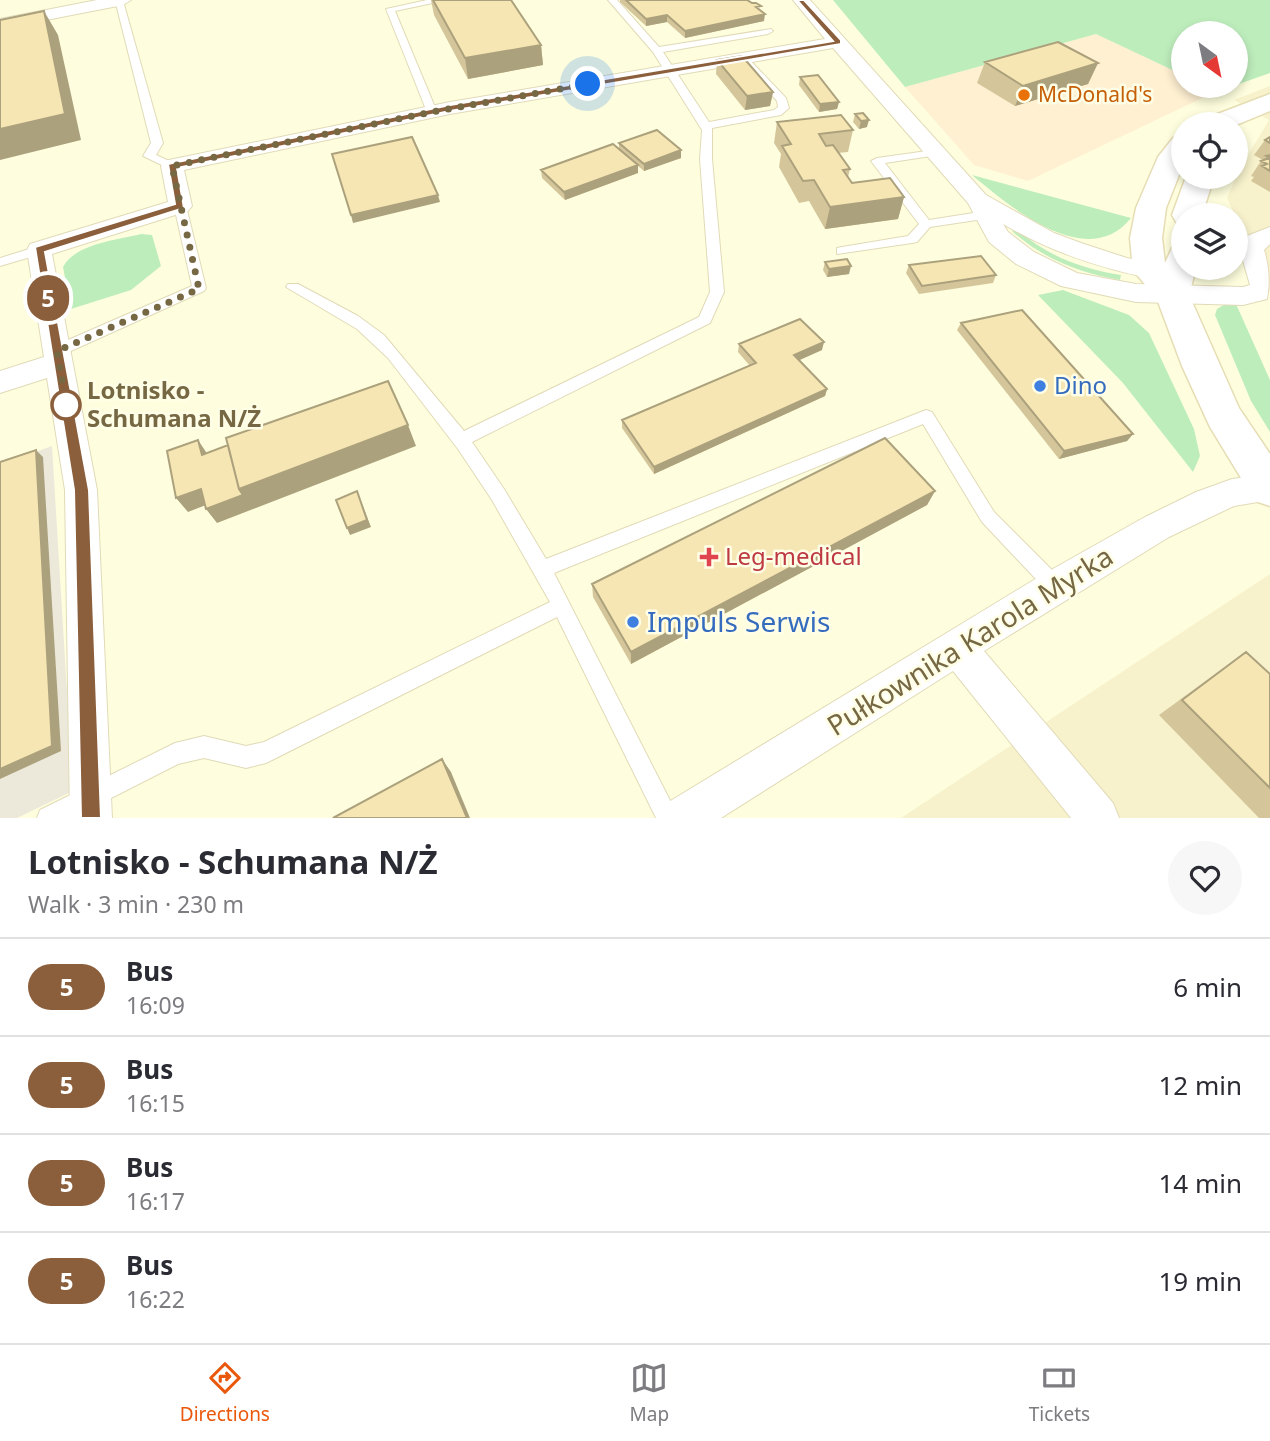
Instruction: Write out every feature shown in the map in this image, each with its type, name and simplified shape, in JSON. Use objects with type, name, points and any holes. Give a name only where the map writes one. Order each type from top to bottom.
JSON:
[{"type":"street","points":[[0,24],[121,0]]},
{"type":"street","points":[[801,0],[982,207],[998,237],[1010,247],[1045,269],[1070,280],[1126,292],[1170,274]]},
{"type":"street","points":[[90,808],[81,490],[39,250],[180,206],[172,166],[432,112],[838,42]]},
{"type":"street","points":[[1248,115],[1270,102]]},
{"type":"street","points":[[1171,159],[1151,208],[1146,238],[1170,274],[1200,366],[1224,416],[1269,488]]},
{"type":"street","points":[[982,207],[1075,250],[1243,296],[1258,293],[1263,285],[1252,250],[1256,241],[1270,234]]},
{"type":"street","points":[[0,382],[58,357]]},
{"type":"street","name":"Pułkownika Karola Myrka","points":[[682,818],[1055,586],[1157,527],[1232,493],[1269,488]]},
{"type":"street","points":[[958,648],[1098,818]]},
{"type":"lane","points":[[121,0],[158,143],[149,156],[172,166]]},
{"type":"lane","points":[[432,112],[390,9],[443,0]]},
{"type":"lane","points":[[463,439],[705,320],[717,292],[706,159],[708,130],[657,50],[612,0]]},
{"type":"lane","points":[[657,50],[768,31]]},
{"type":"lane","points":[[706,126],[777,113],[785,108],[782,100],[744,57]]},
{"type":"lane","points":[[926,224],[877,161],[934,153]]},
{"type":"lane","points":[[58,357],[199,289],[180,206]]},
{"type":"lane","points":[[842,251],[912,239],[926,224],[982,207]]},
{"type":"lane","points":[[0,262],[39,250]]},
{"type":"lane","points":[[293,287],[371,333],[463,439],[544,568],[560,606],[668,818]]},
{"type":"lane","points":[[544,568],[926,416],[989,517],[1055,586]]},
{"type":"lane","points":[[48,818],[90,808],[185,752],[204,747],[246,757],[266,752],[560,606]]},
{"type":"shaded area","points":[[1096,34],[1171,69],[1171,98],[1202,98],[1028,181],[974,165],[905,87]]},
{"type":"shaded area","points":[[1270,86],[1270,292],[1248,244],[1248,203],[1229,203],[1227,198],[1231,189],[1248,189],[1248,155],[1269,120],[1234,100],[1248,98],[1248,95]]},
{"type":"shaded area","points":[[52,446],[73,791],[17,818],[0,818],[0,465]]},
{"type":"shaded area","points":[[1270,574],[1270,818],[901,818]]},
{"type":"green space","points":[[833,0],[1270,0],[1270,73],[1248,81],[1248,21],[1171,21],[1171,69],[1096,34],[905,87]]},
{"type":"green space","points":[[972,175],[1131,218],[1113,233],[1093,239],[1071,237],[1027,217]]},
{"type":"green space","points":[[1018,230],[1053,254],[1079,265],[1121,275],[1120,280],[1076,269],[1049,257],[1012,231]]},
{"type":"green space","points":[[141,234],[152,235],[161,266],[131,290],[71,309],[63,267],[69,259],[97,244]]},
{"type":"green space","points":[[1063,290],[1129,315],[1149,333],[1194,429],[1200,456],[1193,472],[1123,383],[1038,295]]},
{"type":"green space","points":[[1227,303],[1236,304],[1270,380],[1270,432],[1251,401],[1215,315],[1217,309]]},
{"type":"building","points":[[433,0],[511,0],[541,45],[465,58]]},
{"type":"building","points":[[626,0],[747,0],[761,6],[756,7],[765,14],[685,31],[667,15],[646,19]]},
{"type":"building","points":[[44,11],[65,114],[0,129],[0,20]]},
{"type":"building","points":[[1058,42],[1098,63],[1023,86],[985,62]]},
{"type":"building","points":[[742,56],[773,92],[747,96],[717,60]]},
{"type":"building","points":[[818,75],[839,102],[820,104],[800,77]]},
{"type":"building","points":[[863,113],[869,120],[861,121],[855,114]]},
{"type":"building","points":[[841,115],[853,130],[819,134],[826,146],[833,145],[850,169],[843,170],[852,183],[890,178],[904,197],[830,207],[814,180],[803,181],[782,146],[791,144],[777,122]]},
{"type":"building","points":[[657,130],[681,150],[644,164],[619,143]]},
{"type":"building","points":[[412,137],[438,195],[351,215],[332,154]]},
{"type":"building","points":[[613,144],[638,165],[564,192],[541,170]]},
{"type":"building","points":[[1270,155],[1270,171],[1262,166],[1267,164],[1261,161]]},
{"type":"building","points":[[981,256],[996,275],[922,286],[909,265]]},
{"type":"building","points":[[847,259],[851,266],[829,269],[825,262]]},
{"type":"building","name":"Dino","points":[[1022,310],[1133,434],[1064,451],[961,323]]},
{"type":"building","points":[[800,319],[824,342],[794,355],[827,389],[654,467],[622,420],[756,363],[739,344]]},
{"type":"building","points":[[388,381],[408,425],[239,489],[226,438]]},
{"type":"building","points":[[885,438],[935,491],[631,652],[592,584]]},
{"type":"building","points":[[198,440],[202,455],[228,445],[239,489],[243,495],[206,509],[201,489],[176,498],[167,451]]},
{"type":"building","points":[[36,450],[52,746],[0,769],[0,462]]},
{"type":"building","points":[[357,491],[367,520],[347,528],[336,500]]},
{"type":"building","points":[[1246,652],[1270,674],[1270,788],[1182,700]]},
{"type":"building","points":[[442,759],[467,818],[333,818]]},
{"type":"bus line","name":"5","points":[[91,818],[81,490],[39,250],[180,206],[172,166],[450,108],[838,42],[801,0]]},
{"type":"place","name":"McDonald's","points":[[1024,95]]},
{"type":"place","name":"Dino","points":[[1040,386]]},
{"type":"place","name":"Lotnisko - Schumana N/Ż","points":[[66,405]]},
{"type":"place","name":"Leg-medical","points":[[709,557]]},
{"type":"place","name":"Impuls Serwis","points":[[633,622]]},
{"type":"route","points":[[66,405],[67,411],[57,351],[199,289],[172,166],[432,112],[588,84]]}]
